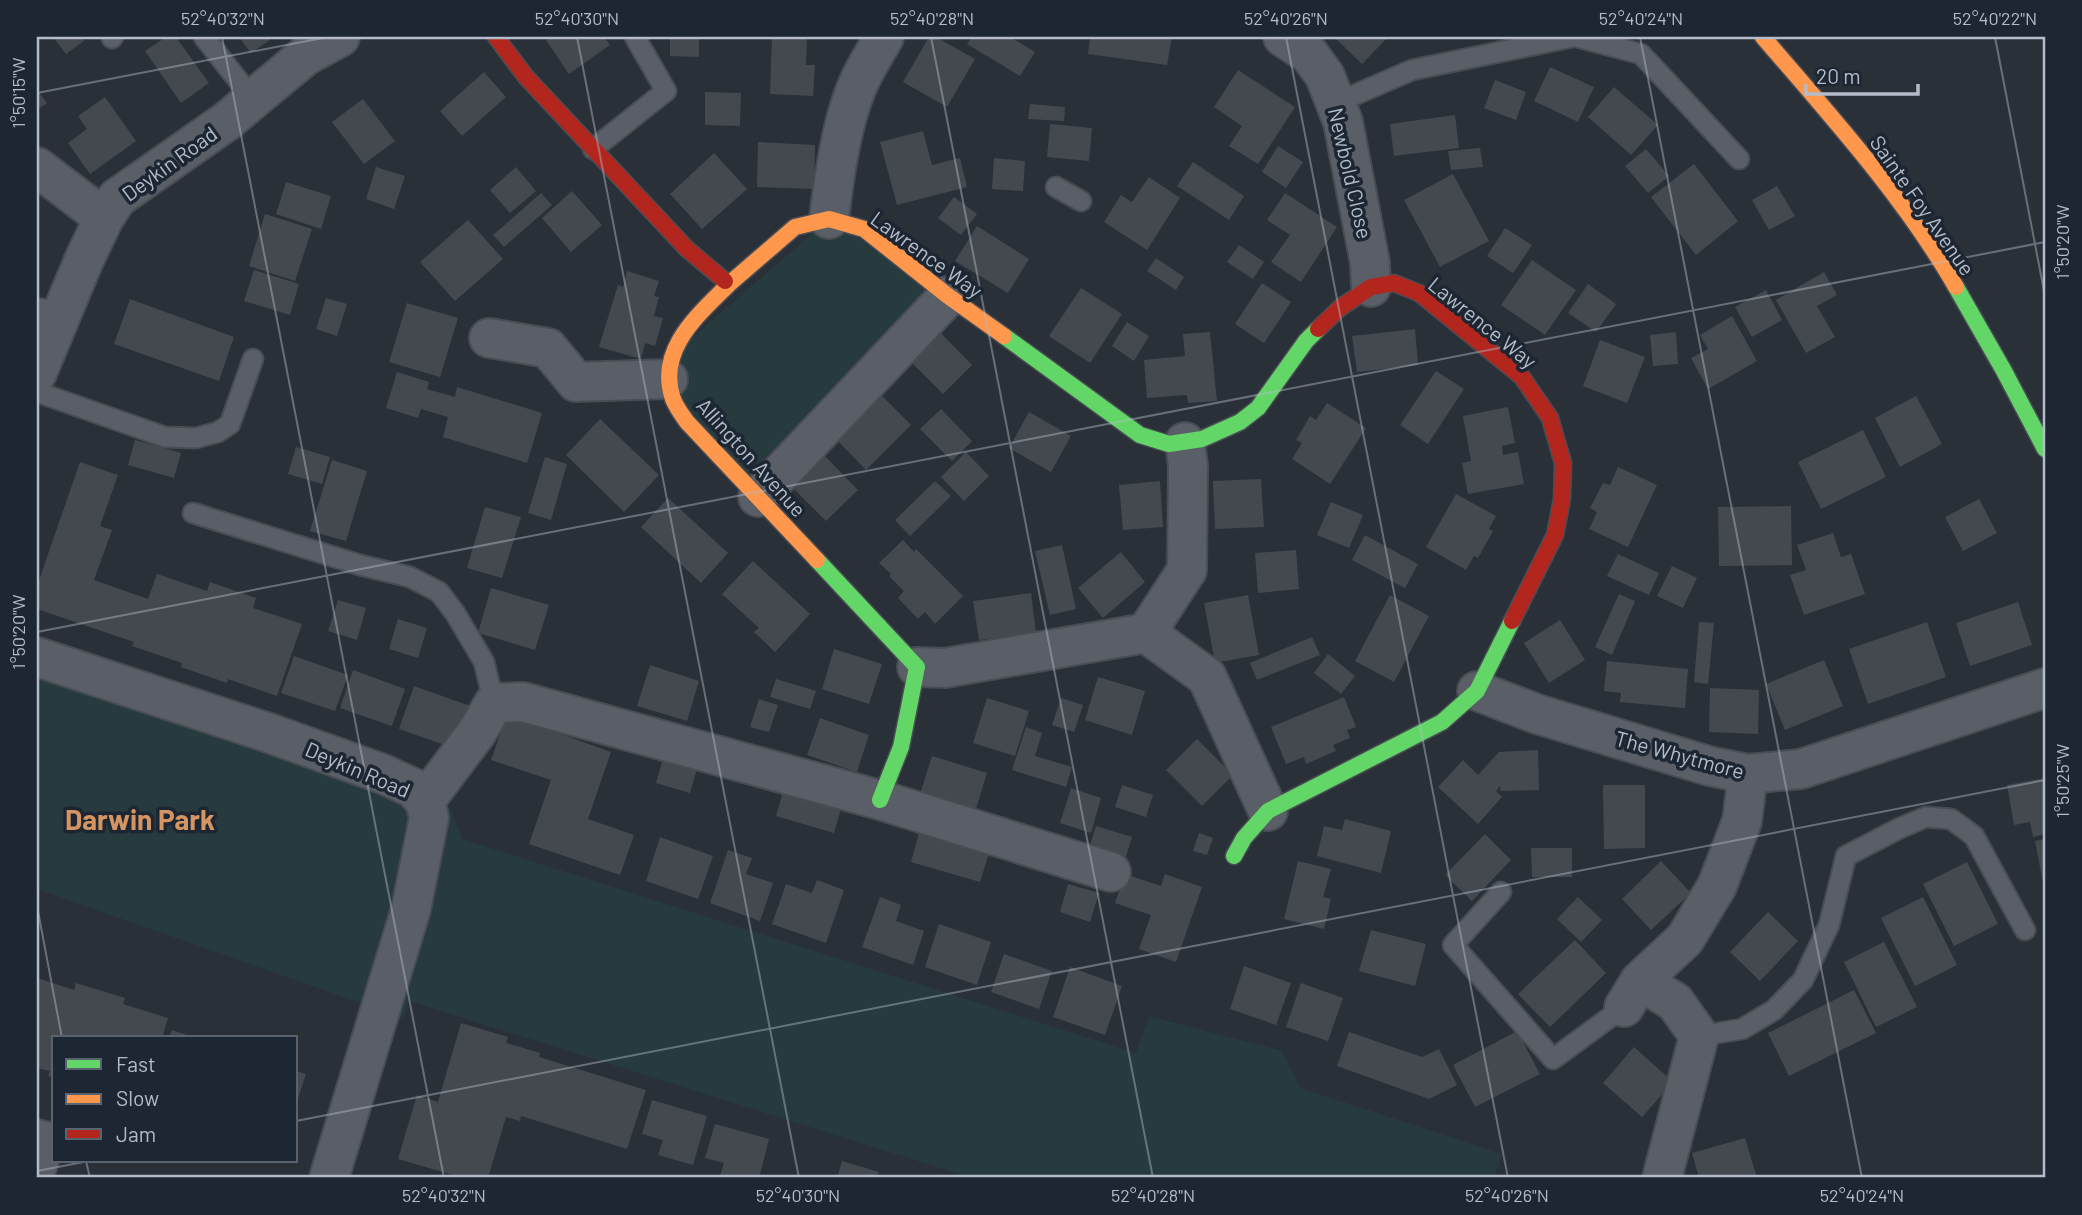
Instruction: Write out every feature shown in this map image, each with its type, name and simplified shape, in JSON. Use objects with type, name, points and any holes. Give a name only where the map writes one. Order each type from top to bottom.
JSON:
[{"type":"main road","points":[[496,37],[526,77],[687,249],[729,284],[682,333],[671,356],[668,379]]},
{"type":"main road","name":"Sainte Foy Avenue","points":[[1763,37],[1859,150],[1938,255],[2045,449]]},
{"type":"main road","name":"Lawrence Way","points":[[729,284],[795,227],[829,219],[864,229],[948,296],[1140,435],[1169,444],[1202,439],[1240,422],[1258,408],[1306,341],[1341,307],[1371,287],[1394,283],[1419,293],[1522,377],[1550,418],[1563,463],[1563,499],[1555,535],[1477,691],[1442,722],[1268,811],[1244,838],[1234,856]]},
{"type":"main road","name":"Allington Avenue","points":[[668,379],[674,401],[687,422],[918,667]]},
{"type":"main road","points":[[880,800],[901,747],[918,667]]},
{"type":"street","name":"Deykin Road","points":[[37,373],[50,310],[117,198],[227,121],[305,56],[340,37]]},
{"type":"street","points":[[829,219],[834,178],[851,105],[860,80],[884,37]]},
{"type":"street","name":"Newbold Close","points":[[1283,37],[1309,54],[1325,76],[1343,122],[1370,263],[1371,287]]},
{"type":"street","points":[[37,167],[104,218]]},
{"type":"street","points":[[758,497],[948,296]]},
{"type":"street","points":[[489,338],[548,348],[576,382],[668,379]]},
{"type":"street","points":[[1146,633],[1187,570],[1188,466],[1185,442]]},
{"type":"street","points":[[918,667],[945,668],[1146,633],[1207,677],[1268,811]]},
{"type":"street","name":"Deykin Road","points":[[37,657],[269,733],[383,774],[413,788],[425,801],[429,818],[411,909],[329,1178]]},
{"type":"street","name":"The Whytmore","points":[[1477,691],[1537,714],[1709,766],[1748,774],[1801,769],[2045,688]]},
{"type":"street","points":[[425,801],[477,732],[494,703],[523,702],[880,800],[1111,872]]},
{"type":"street","points":[[1632,994],[1685,939],[1717,886],[1742,821],[1748,774]]},
{"type":"street","points":[[1632,994],[1675,1002],[1699,1036],[1662,1178]]},
{"type":"lane","points":[[205,37],[253,99]]},
{"type":"lane","points":[[593,149],[666,91],[635,37]]},
{"type":"lane","points":[[1336,103],[1412,70],[1572,37]]},
{"type":"lane","points":[[1577,37],[1641,54],[1739,159]]},
{"type":"lane","points":[[1056,187],[1081,201]]},
{"type":"lane","points":[[37,392],[165,437],[196,438],[218,432],[230,424],[253,359]]},
{"type":"lane","points":[[193,513],[410,578],[439,592],[455,613],[484,662],[494,703]]},
{"type":"lane","points":[[1699,1036],[1742,1029],[1774,1010],[1803,980],[1829,925],[1846,856],[1926,817],[1951,819],[1974,836],[2025,930]]},
{"type":"lane","points":[[1501,892],[1453,945],[1553,1059],[1632,994]]},
{"type":"green space","points":[[829,219],[948,296],[758,497],[687,422],[671,356]]},
{"type":"green space","points":[[37,672],[450,807],[462,839],[1136,1053],[1149,1016],[1282,1051],[1301,1088],[1502,1154],[1494,1178],[972,1178],[409,1001],[403,1018],[37,889]]},
{"type":"building","points":[[53,37],[81,37],[84,41],[66,54]]},
{"type":"building","points":[[166,37],[176,37],[209,83],[181,103],[145,51]]},
{"type":"building","points":[[239,37],[274,37],[251,53]]},
{"type":"building","points":[[551,37],[604,37],[610,45],[569,74],[546,40]]},
{"type":"building","points":[[670,37],[699,37],[699,57],[670,56]]},
{"type":"building","points":[[772,37],[807,37],[806,65],[815,65],[813,96],[770,94]]},
{"type":"building","points":[[929,37],[936,37],[975,59],[947,107],[903,82]]},
{"type":"building","points":[[972,37],[1010,37],[1035,52],[1020,76],[967,44]]},
{"type":"building","points":[[1090,37],[1172,37],[1167,65],[1088,54]]},
{"type":"building","points":[[1334,37],[1388,37],[1362,64]]},
{"type":"building","points":[[1550,67],[1594,87],[1578,122],[1534,101]]},
{"type":"building","points":[[1238,70],[1295,107],[1258,164],[1229,146],[1242,126],[1214,107]]},
{"type":"building","points":[[484,72],[506,97],[462,136],[440,111]]},
{"type":"building","points":[[1495,80],[1526,92],[1516,120],[1484,108]]},
{"type":"building","points":[[1614,87],[1658,125],[1631,155],[1588,117]]},
{"type":"building","points":[[37,90],[47,103],[37,110]]},
{"type":"building","points":[[705,92],[741,93],[740,126],[705,125]]},
{"type":"building","points":[[105,97],[136,141],[90,174],[68,143],[87,129],[78,116]]},
{"type":"building","points":[[363,99],[395,141],[364,164],[332,122]]},
{"type":"building","points":[[1030,104],[1065,107],[1064,121],[1028,119]]},
{"type":"building","points":[[1455,115],[1459,148],[1394,156],[1390,124]]},
{"type":"building","points":[[1050,124],[1092,128],[1089,161],[1047,157]]},
{"type":"building","points":[[923,131],[932,165],[960,158],[967,187],[897,205],[880,142]]},
{"type":"building","points":[[758,142],[815,145],[814,189],[757,187]]},
{"type":"building","points":[[1278,146],[1303,162],[1286,188],[1262,172]]},
{"type":"building","points":[[1480,148],[1483,167],[1451,170],[1448,151]]},
{"type":"building","points":[[1646,149],[1669,176],[1648,193],[1625,166]]},
{"type":"building","points":[[714,153],[747,189],[702,229],[670,194]]},
{"type":"building","points":[[994,158],[1025,161],[1023,191],[992,189]]},
{"type":"building","points":[[1193,162],[1244,196],[1229,220],[1177,186]]},
{"type":"building","points":[[1694,164],[1738,221],[1696,255],[1651,197]]},
{"type":"building","points":[[376,167],[405,176],[394,209],[366,199]]},
{"type":"building","points":[[516,167],[536,191],[510,213],[490,190]]},
{"type":"building","points":[[1453,174],[1489,241],[1440,267],[1404,200]]},
{"type":"building","points":[[1149,177],[1180,198],[1147,250],[1104,222],[1121,195],[1132,202]]},
{"type":"building","points":[[286,182],[331,196],[321,229],[276,214]]},
{"type":"building","points":[[1777,186],[1795,216],[1769,230],[1752,200]]},
{"type":"building","points":[[572,191],[602,225],[571,252],[542,218]]},
{"type":"building","points":[[541,193],[552,205],[504,247],[493,235]]},
{"type":"building","points":[[1285,193],[1337,227],[1301,282],[1271,262],[1290,235],[1267,220]]},
{"type":"building","points":[[954,197],[977,214],[961,235],[938,218]]},
{"type":"building","points":[[265,214],[312,229],[295,281],[249,266]]},
{"type":"building","points":[[468,220],[503,259],[455,301],[420,262]]},
{"type":"building","points":[[977,226],[1029,259],[1008,293],[955,261]]},
{"type":"building","points":[[1505,228],[1532,245],[1513,273],[1487,256]]},
{"type":"building","points":[[1239,245],[1264,262],[1253,279],[1227,262]]},
{"type":"building","points":[[1156,258],[1184,277],[1176,290],[1147,271]]},
{"type":"building","points":[[1532,260],[1576,290],[1545,335],[1501,305]]},
{"type":"building","points":[[254,270],[299,284],[290,315],[244,301]]},
{"type":"building","points":[[627,271],[659,281],[654,296],[659,297],[654,316],[663,318],[655,346],[645,343],[641,359],[599,347],[618,285],[623,287]]},
{"type":"building","points":[[1824,272],[1837,295],[1817,306],[1835,337],[1806,353],[1776,300]]},
{"type":"building","points":[[1262,283],[1291,302],[1264,343],[1235,324]]},
{"type":"building","points":[[1588,284],[1616,304],[1596,332],[1568,313]]},
{"type":"building","points":[[1081,288],[1122,314],[1090,363],[1049,336]]},
{"type":"building","points":[[1766,290],[1782,320],[1752,337],[1735,307]]},
{"type":"building","points":[[326,298],[347,304],[337,336],[316,329]]},
{"type":"building","points":[[130,299],[234,337],[219,381],[114,344]]},
{"type":"building","points":[[407,303],[458,318],[440,377],[389,362]]},
{"type":"building","points":[[1732,316],[1757,361],[1708,389],[1691,358],[1708,349],[1700,335]]},
{"type":"building","points":[[1127,322],[1149,336],[1134,361],[1112,346]]},
{"type":"building","points":[[936,328],[972,365],[943,394],[907,358]]},
{"type":"building","points":[[1415,329],[1418,365],[1357,372],[1352,336]]},
{"type":"building","points":[[1210,332],[1217,401],[1188,403],[1187,395],[1147,398],[1144,360],[1185,356],[1183,334]]},
{"type":"building","points":[[1676,332],[1678,364],[1653,366],[1650,335]]},
{"type":"building","points":[[1600,340],[1645,357],[1627,403],[1583,386]]},
{"type":"building","points":[[1436,371],[1464,389],[1428,444],[1400,425]]},
{"type":"building","points":[[397,372],[429,382],[427,389],[455,397],[457,387],[542,413],[527,463],[443,437],[448,417],[421,409],[418,418],[386,408]]},
{"type":"building","points":[[881,395],[911,425],[866,470],[836,439]]},
{"type":"building","points":[[1916,396],[1942,444],[1900,467],[1875,418]]},
{"type":"building","points":[[1327,403],[1366,428],[1330,484],[1292,459],[1302,443],[1296,440],[1310,416],[1316,420]]},
{"type":"building","points":[[1508,407],[1515,443],[1502,446],[1503,455],[1518,452],[1524,484],[1468,494],[1462,463],[1471,461],[1463,416]]},
{"type":"building","points":[[941,409],[972,441],[952,461],[920,429]]},
{"type":"building","points":[[1029,412],[1071,436],[1051,472],[1009,448]]},
{"type":"building","points":[[600,419],[659,475],[624,512],[566,455]]},
{"type":"building","points":[[1863,430],[1886,477],[1821,509],[1798,462]]},
{"type":"building","points":[[135,440],[181,453],[174,478],[128,465]]},
{"type":"building","points":[[296,447],[330,457],[322,484],[288,474]]},
{"type":"building","points":[[966,452],[989,476],[964,501],[941,477]]},
{"type":"building","points":[[824,455],[858,490],[826,521],[792,487]]},
{"type":"building","points":[[545,457],[567,464],[551,520],[528,513]]},
{"type":"building","points":[[332,460],[367,471],[346,541],[310,531]]},
{"type":"building","points":[[80,462],[118,475],[100,526],[112,530],[94,580],[148,599],[157,574],[207,591],[210,582],[256,598],[253,608],[302,624],[277,696],[228,679],[227,683],[181,667],[182,663],[132,646],[134,642],[37,609],[37,586]]},
{"type":"building","points":[[1618,467],[1657,485],[1628,547],[1589,529],[1597,512],[1590,508],[1603,483],[1610,485]]},
{"type":"building","points":[[1261,479],[1264,527],[1215,529],[1213,481]]},
{"type":"building","points":[[935,481],[951,496],[910,536],[895,520]]},
{"type":"building","points":[[1160,481],[1163,527],[1123,530],[1119,485]]},
{"type":"building","points":[[1456,494],[1496,516],[1489,529],[1493,531],[1478,558],[1474,556],[1466,570],[1426,547]]},
{"type":"building","points":[[668,498],[728,553],[701,583],[641,527]]},
{"type":"building","points":[[1979,499],[1997,533],[1963,551],[1945,517]]},
{"type":"building","points":[[1331,502],[1363,515],[1349,548],[1317,535]]},
{"type":"building","points":[[1791,506],[1792,565],[1719,566],[1718,507]]},
{"type":"building","points":[[485,507],[521,517],[502,578],[467,568]]},
{"type":"building","points":[[1833,533],[1841,557],[1851,554],[1865,594],[1804,615],[1790,575],[1806,570],[1797,545]]},
{"type":"building","points":[[1365,535],[1418,564],[1405,588],[1352,560]]},
{"type":"building","points":[[903,540],[914,552],[916,549],[963,596],[935,624],[925,612],[918,619],[898,598],[904,591],[879,563]]},
{"type":"building","points":[[1062,545],[1076,609],[1050,615],[1035,551]]},
{"type":"building","points":[[1296,550],[1299,589],[1258,593],[1255,553]]},
{"type":"building","points":[[1121,552],[1145,582],[1103,618],[1078,588]]},
{"type":"building","points":[[1618,554],[1659,573],[1649,595],[1607,576]]},
{"type":"building","points":[[753,561],[810,614],[775,652],[754,632],[759,628],[722,594]]},
{"type":"building","points":[[1672,566],[1697,578],[1683,608],[1657,596]]},
{"type":"building","points":[[491,588],[549,605],[535,650],[478,633]]},
{"type":"building","points":[[1031,593],[1036,633],[979,640],[973,601]]},
{"type":"building","points":[[1619,594],[1635,601],[1612,655],[1595,647]]},
{"type":"building","points":[[1248,595],[1259,655],[1215,663],[1204,603]]},
{"type":"building","points":[[1390,595],[1429,616],[1394,682],[1355,661]]},
{"type":"building","points":[[338,600],[366,608],[357,640],[328,631]]},
{"type":"building","points":[[2018,602],[2032,645],[1970,666],[1956,623]]},
{"type":"building","points":[[398,619],[427,628],[418,658],[389,649]]},
{"type":"building","points":[[1560,620],[1585,660],[1549,683],[1524,643]]},
{"type":"building","points":[[1699,622],[1714,623],[1708,684],[1694,682]]},
{"type":"building","points":[[1927,622],[1946,677],[1868,704],[1849,649]]},
{"type":"building","points":[[1312,637],[1320,655],[1257,680],[1250,663]]},
{"type":"building","points":[[834,649],[882,664],[869,704],[822,689]]},
{"type":"building","points":[[1328,654],[1355,676],[1341,694],[1314,673]]},
{"type":"building","points":[[294,656],[348,675],[335,711],[281,693]]},
{"type":"building","points":[[1824,660],[1843,706],[1785,730],[1766,684]]},
{"type":"building","points":[[1607,661],[1688,669],[1685,708],[1620,702],[1621,693],[1604,691]]},
{"type":"building","points":[[650,665],[699,681],[687,721],[637,706]]},
{"type":"building","points":[[353,670],[405,689],[392,726],[340,708]]},
{"type":"building","points":[[1098,677],[1145,691],[1132,735],[1085,720]]},
{"type":"building","points":[[776,679],[816,691],[810,709],[770,697]]},
{"type":"building","points":[[414,686],[473,707],[459,750],[399,729]]},
{"type":"building","points":[[1710,688],[1759,690],[1758,734],[1709,732]]},
{"type":"building","points":[[1344,697],[1356,727],[1347,730],[1350,738],[1333,745],[1336,751],[1306,764],[1304,757],[1286,764],[1271,727]]},
{"type":"building","points":[[987,698],[1029,711],[1015,756],[973,743]]},
{"type":"building","points":[[1061,698],[1083,705],[1074,732],[1052,725]]},
{"type":"building","points":[[759,699],[778,705],[769,732],[750,727]]},
{"type":"building","points":[[507,715],[611,752],[588,819],[634,835],[620,875],[529,844],[551,780],[491,760]]},
{"type":"building","points":[[820,718],[869,735],[857,772],[807,755]]},
{"type":"building","points":[[1026,727],[1042,733],[1035,756],[1072,767],[1066,787],[1012,770]]},
{"type":"building","points":[[1197,739],[1233,775],[1202,806],[1166,770]]},
{"type":"building","points":[[1538,750],[1539,790],[1501,791],[1500,786],[1496,791],[1502,797],[1478,824],[1438,787],[1463,760],[1478,775],[1499,752]]},
{"type":"building","points":[[665,752],[699,762],[690,793],[656,783]]},
{"type":"building","points":[[932,756],[987,773],[975,812],[920,794]]},
{"type":"building","points":[[2045,778],[2045,834],[2033,837],[2030,822],[2014,825],[2007,785]]},
{"type":"building","points":[[1122,785],[1153,795],[1146,817],[1115,807]]},
{"type":"building","points":[[1603,785],[1645,785],[1645,848],[1604,849]]},
{"type":"building","points":[[1071,788],[1101,798],[1091,833],[1060,823]]},
{"type":"building","points":[[783,792],[841,809],[834,833],[776,816]]},
{"type":"building","points":[[1345,819],[1391,831],[1381,873],[1317,856],[1324,826],[1342,830]]},
{"type":"building","points":[[1096,826],[1132,837],[1124,863],[1088,852]]},
{"type":"building","points":[[919,833],[989,853],[980,882],[911,862]]},
{"type":"building","points":[[1199,833],[1213,838],[1207,855],[1193,851]]},
{"type":"building","points":[[1485,834],[1511,860],[1472,901],[1445,875]]},
{"type":"building","points":[[660,837],[713,856],[698,899],[646,881]]},
{"type":"building","points":[[2045,839],[2045,888],[2044,888],[2035,841]]},
{"type":"building","points":[[1531,848],[1572,848],[1572,877],[1532,877]]},
{"type":"building","points":[[728,850],[752,858],[746,874],[773,883],[760,921],[710,903]]},
{"type":"building","points":[[1298,861],[1331,869],[1323,897],[1331,899],[1324,929],[1284,919]]},
{"type":"building","points":[[1661,861],[1691,893],[1651,930],[1622,899]]},
{"type":"building","points":[[1967,862],[1998,924],[1954,946],[1923,884]]},
{"type":"building","points":[[1125,874],[1161,886],[1165,874],[1202,887],[1176,962],[1139,949],[1151,915],[1115,903]]},
{"type":"building","points":[[817,880],[844,890],[826,943],[772,924],[786,884],[812,893]]},
{"type":"building","points":[[1068,884],[1099,893],[1090,922],[1060,912]]},
{"type":"building","points":[[880,897],[901,905],[896,921],[924,931],[913,965],[862,947]]},
{"type":"building","points":[[1578,897],[1602,920],[1581,942],[1557,919]]},
{"type":"building","points":[[1923,897],[1957,965],[1915,986],[1881,918]]},
{"type":"building","points":[[1768,912],[1798,941],[1760,981],[1730,952]]},
{"type":"building","points":[[939,924],[991,942],[977,985],[925,967]]},
{"type":"building","points":[[1371,930],[1426,944],[1415,986],[1359,971]]},
{"type":"building","points":[[1575,940],[1606,973],[1550,1027],[1518,994]]},
{"type":"building","points":[[1884,942],[1917,1007],[1876,1027],[1844,962]]},
{"type":"building","points":[[1004,954],[1052,971],[1039,1009],[991,992]]},
{"type":"building","points":[[1244,966],[1291,983],[1276,1025],[1230,1009]]},
{"type":"building","points":[[1070,967],[1122,986],[1105,1035],[1053,1017]]},
{"type":"building","points":[[37,978],[74,990],[76,983],[125,998],[123,1004],[168,1018],[163,1036],[52,1036],[52,1077],[48,1076],[50,1071],[37,1068]]},
{"type":"building","points":[[1301,983],[1343,998],[1328,1041],[1286,1027]]},
{"type":"building","points":[[1854,990],[1876,1033],[1789,1076],[1768,1033]]},
{"type":"building","points":[[461,1023],[508,1037],[506,1043],[540,1053],[539,1057],[646,1090],[627,1149],[521,1116],[520,1121],[506,1117],[488,1178],[463,1178],[398,1159],[417,1095],[438,1102]]},
{"type":"building","points":[[172,1030],[190,1036],[170,1036]]},
{"type":"building","points":[[1517,1031],[1540,1074],[1475,1107],[1453,1065]]},
{"type":"building","points":[[1349,1032],[1422,1057],[1439,1049],[1457,1085],[1429,1099],[1337,1066]]},
{"type":"building","points":[[1634,1047],[1673,1082],[1642,1117],[1603,1083]]},
{"type":"building","points":[[298,1072],[306,1074],[298,1099]]},
{"type":"building","points":[[652,1100],[707,1116],[693,1165],[658,1155],[663,1140],[642,1134]]},
{"type":"building","points":[[715,1124],[769,1139],[759,1178],[720,1176],[724,1163],[705,1158]]},
{"type":"building","points":[[1745,1138],[1757,1178],[1699,1178],[1692,1153]]},
{"type":"building","points":[[842,1161],[879,1172],[877,1178],[837,1178]]},
{"type":"traffic: fast","points":[[1956,287],[2045,449]]},
{"type":"traffic: fast","points":[[1004,336],[1140,435],[1169,444],[1202,439],[1240,422],[1258,408],[1306,341],[1318,329]]},
{"type":"traffic: fast","points":[[817,560],[917,667],[901,747],[880,800]]},
{"type":"traffic: fast","points":[[1234,856],[1244,838],[1268,811],[1442,722],[1477,691],[1512,621]]},
{"type":"traffic: slow","points":[[1763,37],[1890,189],[1956,287]]},
{"type":"traffic: slow","points":[[729,284],[795,227],[829,219],[864,229],[948,296],[1004,336]]},
{"type":"traffic: slow","points":[[725,281],[729,284],[693,321],[675,349],[669,381],[673,399],[687,422],[817,560]]},
{"type":"traffic: jam","points":[[496,37],[526,77],[687,249],[725,281]]},
{"type":"traffic: jam","points":[[1318,329],[1341,307],[1371,287],[1394,283],[1419,293],[1522,377],[1550,418],[1563,463],[1562,499],[1555,535],[1512,621]]},
{"type":"district","name":"Darwin Park","points":[[140,819]]}]
